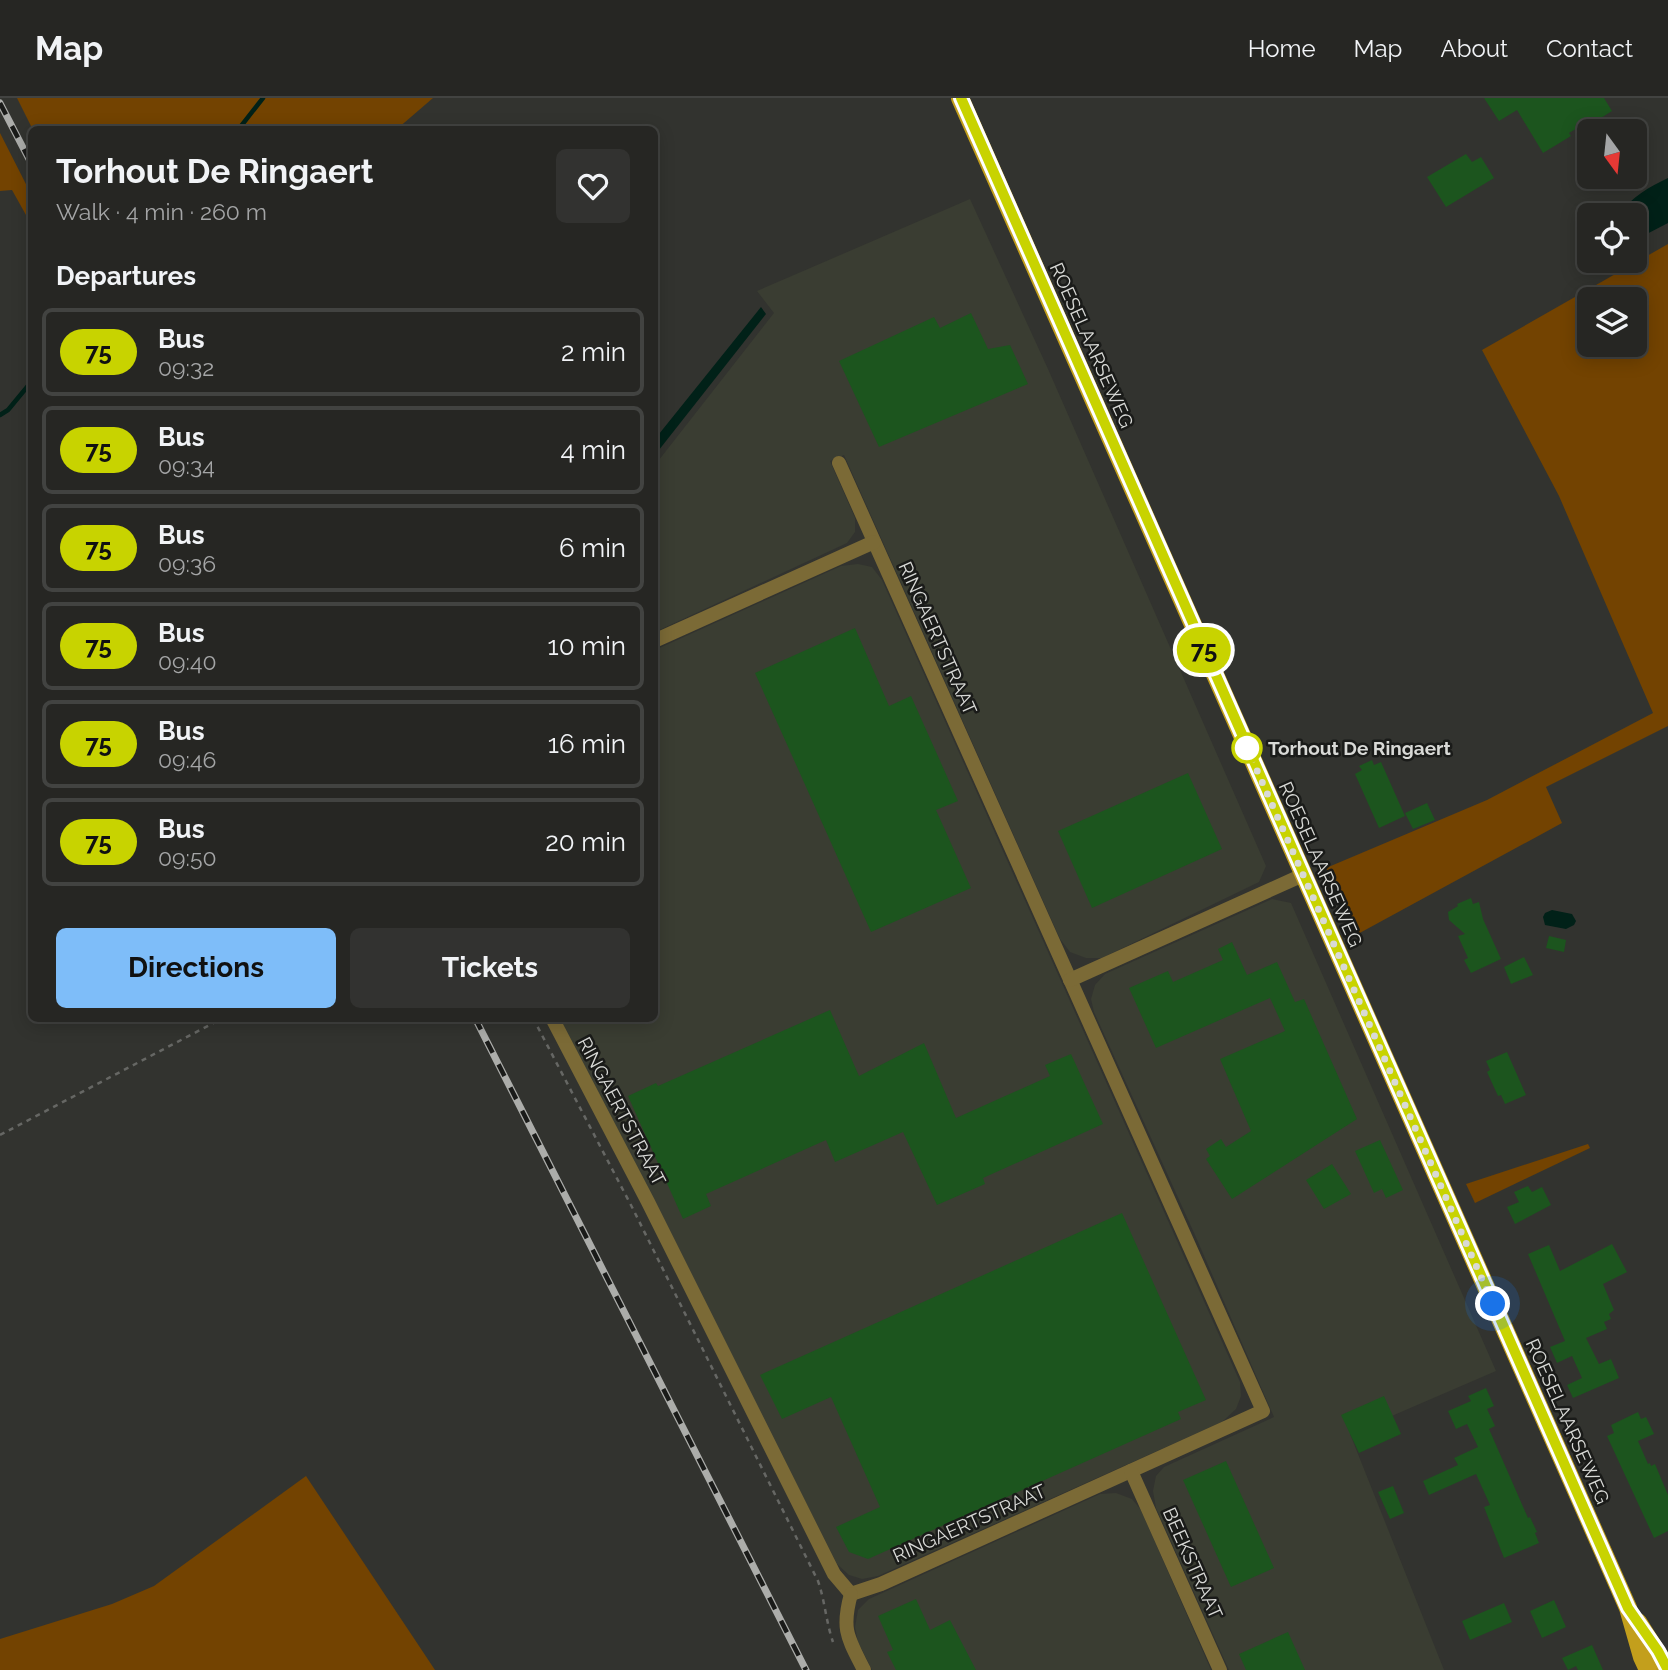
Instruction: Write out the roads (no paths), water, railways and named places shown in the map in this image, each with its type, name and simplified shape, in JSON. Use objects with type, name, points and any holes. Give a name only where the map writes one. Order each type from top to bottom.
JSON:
[{"type":"main road","name":"ROESELAARSEWEG","points":[[961,98],[1628,1608],[1648,1670]]},
{"type":"main road","name":"ROESELAARSEWEG","points":[[1628,1608],[1668,1670]]},
{"type":"street","name":"RINGAERTSTRAAT","points":[[554,1022],[834,1574],[851,1594],[881,1584],[1263,1411],[839,463]]},
{"type":"street","points":[[658,639],[874,542]]},
{"type":"street","points":[[1070,980],[1303,875]]},
{"type":"street","name":"BEEKSTRAAT","points":[[1131,1471],[1220,1670]]},
{"type":"street","points":[[851,1594],[845,1629],[864,1670]]},
{"type":"waterway","points":[[241,126],[263,98]]},
{"type":"waterway","points":[[0,415],[8,410],[28,386]]},
{"type":"railway","points":[[0,103],[28,157]]},
{"type":"railway","points":[[477,1022],[806,1670]]},
{"type":"place","name":"Torhout De Ringaert","points":[[1247,748]]}]
